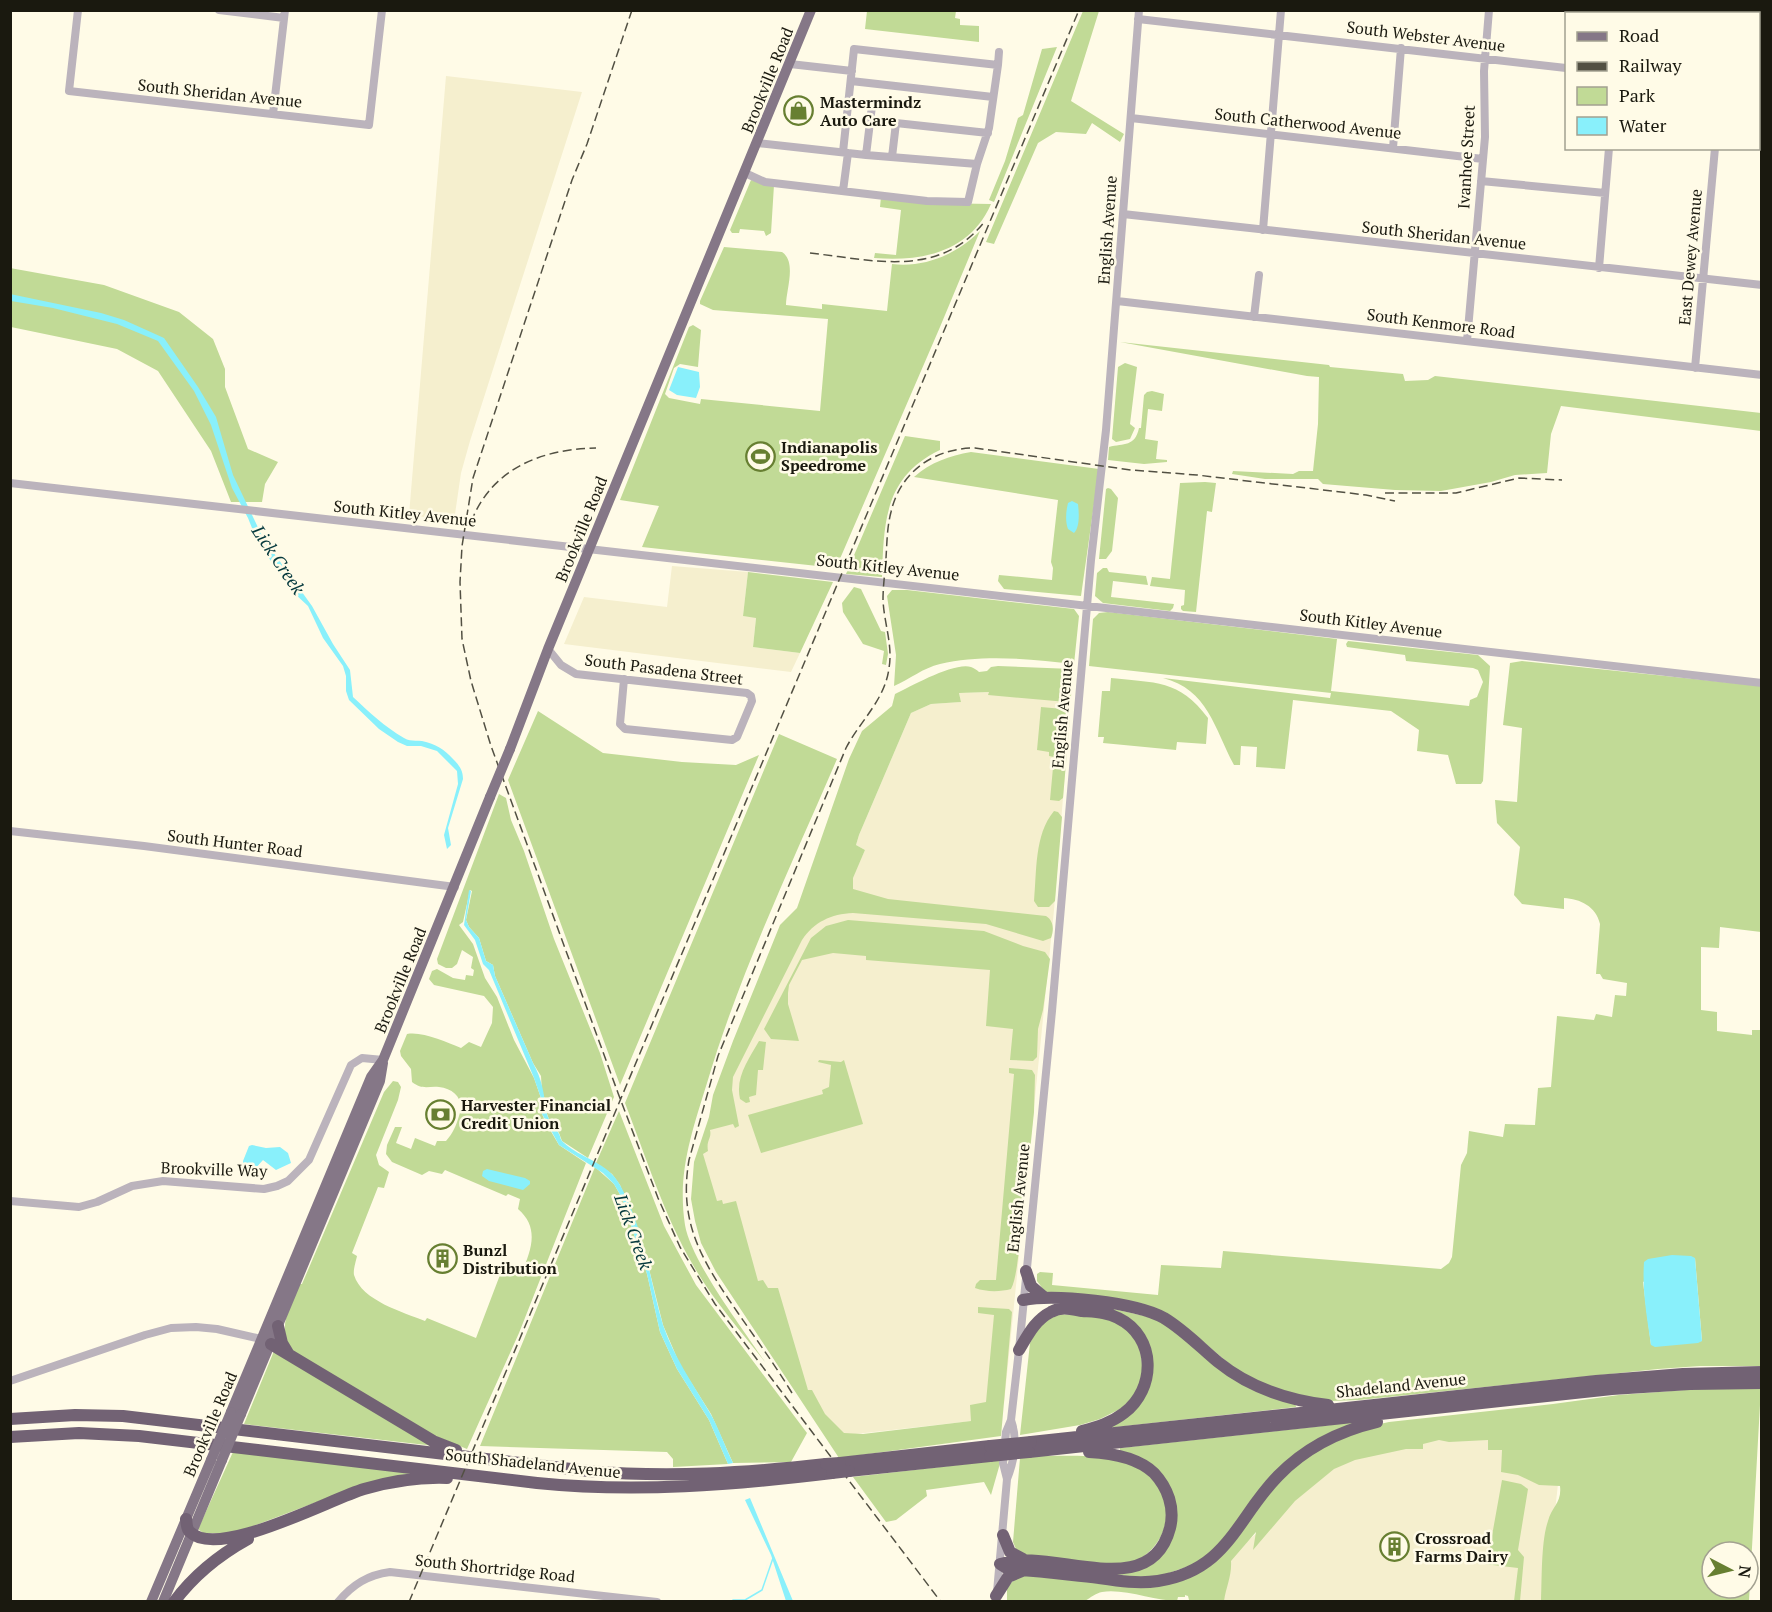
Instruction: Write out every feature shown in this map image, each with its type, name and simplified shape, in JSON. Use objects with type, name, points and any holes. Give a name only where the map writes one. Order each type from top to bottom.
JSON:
[{"type":"highway","points":[[1026,1271],[1031,1286],[1045,1298]]},
{"type":"highway","points":[[1023,1300],[1045,1298],[1122,1304],[1150,1312],[1177,1327],[1227,1369],[1261,1389],[1296,1400],[1344,1408]]},
{"type":"highway","points":[[1023,1300],[1038,1306],[1105,1313],[1124,1321],[1142,1340],[1147,1358],[1148,1372],[1144,1388],[1127,1411],[1103,1425],[1048,1445]]},
{"type":"highway","points":[[1019,1350],[1035,1324],[1059,1308]]},
{"type":"highway","points":[[278,1326],[283,1347],[291,1356]]},
{"type":"highway","points":[[266,1341],[433,1441],[456,1450],[501,1461]]},
{"type":"highway","name":"Shadeland Avenue","points":[[1048,1445],[1344,1408],[1629,1378],[1699,1373],[1761,1372]]},
{"type":"highway","name":"Shadeland Avenue","points":[[1048,1445],[1419,1411],[1625,1388],[1761,1383]]},
{"type":"highway","points":[[1003,1535],[1011,1554],[1025,1565],[1138,1582],[1158,1581],[1184,1574],[1221,1551],[1271,1484],[1308,1450],[1348,1430],[1419,1411]]},
{"type":"highway","name":"South Shadeland Avenue","points":[[10,1419],[75,1415],[123,1416],[605,1472],[678,1475],[829,1469]]},
{"type":"highway","name":"South Shadeland Avenue","points":[[10,1437],[71,1433],[139,1436],[601,1488],[723,1485],[844,1467],[1048,1445]]},
{"type":"highway","points":[[1000,1564],[1008,1569],[1025,1565],[1125,1569],[1140,1564],[1164,1543],[1170,1527],[1171,1506],[1166,1491],[1154,1474],[1143,1465],[1128,1458],[1048,1445]]},
{"type":"highway","points":[[186,1519],[191,1533],[206,1538],[226,1539],[244,1536],[362,1489],[394,1481],[432,1477],[505,1478]]},
{"type":"highway","points":[[174,1602],[210,1563],[271,1526]]},
{"type":"highway","points":[[996,1599],[1008,1577],[1025,1565]]},
{"type":"main road","name":"Brookville Road","points":[[163,1602],[217,1460],[371,1077],[383,1060],[455,887],[548,649],[811,10]]},
{"type":"main road","name":"Brookville Road","points":[[266,1341],[278,1326],[380,1082],[383,1060]]},
{"type":"main road","name":"Brookville Road","points":[[151,1602],[186,1519],[217,1460]]},
{"type":"street","name":"South Sheridan Avenue","points":[[78,10],[69,91],[369,125],[382,10]]},
{"type":"street","points":[[219,10],[285,14],[273,114]]},
{"type":"street","points":[[1263,230],[1281,10]]},
{"type":"street","name":"Ivanhoe Street","points":[[1467,341],[1483,159],[1485,58],[1489,10]]},
{"type":"street","name":"South Webster Avenue","points":[[1139,14],[1279,35],[1565,68]]},
{"type":"street","name":"English Avenue","points":[[996,1599],[1007,1479],[1013,1463],[1016,1434],[1011,1420],[1052,1011],[1086,605],[1104,461],[1139,14]]},
{"type":"street","points":[[1393,148],[1401,48]]},
{"type":"street","points":[[843,190],[854,49],[998,65]]},
{"type":"street","points":[[745,173],[765,182],[927,201],[968,202],[977,164],[988,133],[999,52]]},
{"type":"street","points":[[790,64],[852,71]]},
{"type":"street","points":[[851,81],[993,97]]},
{"type":"street","points":[[848,103],[872,105],[866,155]]},
{"type":"street","name":"South Catherwood Avenue","points":[[1131,118],[1483,159]]},
{"type":"street","points":[[892,157],[896,123],[988,133]]},
{"type":"street","points":[[757,143],[977,164]]},
{"type":"street","points":[[1599,268],[1609,150]]},
{"type":"street","name":"East Dewey Avenue","points":[[1695,368],[1715,150]]},
{"type":"street","points":[[1481,181],[1605,192]]},
{"type":"street","name":"South Sheridan Avenue","points":[[1123,214],[1761,285]]},
{"type":"street","points":[[1254,317],[1259,275]]},
{"type":"street","name":"South Kenmore Road","points":[[1117,301],[1761,375]]},
{"type":"street","name":"South Kitley Avenue","points":[[10,483],[1761,683]]},
{"type":"street","name":"South Pasadena Street","points":[[548,649],[561,665],[572,673],[747,693],[752,700],[738,736],[732,740],[625,729],[620,724],[624,680]]},
{"type":"street","name":"South Hunter Road","points":[[10,831],[144,846],[455,887]]},
{"type":"street","name":"Brookville Way","points":[[10,1201],[79,1207],[97,1202],[132,1186],[163,1181],[250,1189],[278,1186],[299,1172],[309,1160],[351,1065],[362,1058],[383,1060]]},
{"type":"street","points":[[10,1381],[171,1328],[196,1326],[266,1341]]},
{"type":"street","name":"South Shortridge Road","points":[[338,1602],[360,1581],[369,1576],[390,1572],[657,1602]]},
{"type":"shaded area","points":[[446,76],[582,92],[470,441],[461,473],[454,521],[409,515]]},
{"type":"shaded area","points":[[672,566],[748,572],[743,616],[756,617],[753,647],[800,653],[791,672],[564,644],[584,597],[667,607]]},
{"type":"shaded area","points":[[989,692],[1071,698],[1054,910],[1004,1404],[994,1403],[972,1421],[838,1436],[780,1346],[698,1163],[725,1091],[809,925],[853,877],[865,850],[856,845],[859,835],[911,713],[931,704],[961,702],[959,693]]},
{"type":"shaded area","points":[[1551,1419],[1558,1484],[1545,1601],[1214,1602],[1218,1565],[1256,1534],[1303,1481],[1346,1451]]},
{"type":"green space","points":[[867,11],[956,11],[955,18],[960,19],[960,25],[979,26],[979,42],[865,29]]},
{"type":"green space","points":[[1083,11],[1099,11],[1071,101],[1124,134],[1120,142],[1092,123],[1086,134],[1056,132],[1038,143],[994,244],[986,242]]},
{"type":"green space","points":[[1057,47],[994,202],[989,200],[1005,161],[1018,118],[1023,115],[1042,49]]},
{"type":"green space","points":[[751,180],[774,185],[771,233],[766,236],[764,231],[740,229],[739,233],[732,233],[730,230]]},
{"type":"green space","points":[[881,197],[932,203],[991,204],[971,233],[943,250],[910,258],[874,258],[875,253],[896,255],[901,210],[880,207]]},
{"type":"green space","name":"Indianapolis Speedrome","points":[[980,231],[836,568],[642,547],[659,506],[620,500],[689,327],[693,325],[701,330],[698,367],[680,364],[674,368],[665,394],[669,398],[700,404],[701,399],[820,411],[828,319],[713,310],[700,304],[724,247],[782,252],[789,262],[790,269],[786,305],[822,309],[822,304],[887,311],[892,264],[916,264],[940,258],[951,253]]},
{"type":"green space","points":[[10,268],[104,285],[179,312],[213,339],[225,369],[225,387],[248,449],[278,462],[265,484],[262,502],[231,502],[211,451],[158,371],[117,349],[11,327]]},
{"type":"green space","points":[[1120,342],[1403,374],[1405,381],[1428,380],[1435,376],[1761,413],[1761,431],[1561,406],[1551,434],[1547,473],[1515,475],[1441,491],[1323,484],[1318,479],[1265,479],[1232,474],[1233,471],[1293,474],[1299,471],[1313,471],[1318,424],[1319,377]]},
{"type":"green space","points":[[1125,363],[1137,367],[1130,424],[1135,428],[1130,439],[1116,442],[1112,439],[1118,367]]},
{"type":"green space","points":[[1152,391],[1164,394],[1162,411],[1148,409],[1145,439],[1158,441],[1156,459],[1167,460],[1167,462],[1144,464],[1108,460],[1109,447],[1128,443],[1135,438],[1141,428],[1144,395]]},
{"type":"green space","points":[[905,436],[940,441],[940,450],[922,461],[908,474],[891,503],[886,520],[882,577],[846,574]]},
{"type":"green space","points":[[971,452],[1099,469],[1081,596],[1004,589],[998,581],[999,575],[1052,580],[1051,562],[1058,500],[914,477],[941,460]]},
{"type":"green space","points":[[1180,483],[1216,483],[1212,512],[1207,511],[1196,612],[1183,611],[1181,606],[1184,605],[1185,590],[1150,586],[1152,577],[1170,579]]},
{"type":"green space","points":[[1108,488],[1118,498],[1112,551],[1106,559],[1099,559],[1106,489]]},
{"type":"green space","points":[[1107,568],[1109,572],[1146,576],[1148,585],[1113,581],[1111,597],[1174,604],[1173,608],[1170,611],[1103,603],[1095,596],[1097,573]]},
{"type":"green space","points":[[748,572],[833,582],[800,653],[753,647],[756,618],[743,616]]},
{"type":"green space","points":[[854,587],[861,589],[881,631],[885,632],[888,654],[886,665],[882,664],[884,651],[863,644],[843,612],[842,603]]},
{"type":"green space","points":[[892,590],[1074,609],[1079,616],[1074,664],[1007,658],[956,661],[928,668],[894,686],[896,655],[887,596]]},
{"type":"green space","points":[[1108,612],[1337,639],[1331,691],[1469,706],[1470,700],[1477,697],[1483,682],[1478,670],[1406,661],[1405,655],[1347,647],[1346,644],[1348,641],[1478,655],[1490,666],[1483,781],[1481,784],[1456,784],[1448,755],[1417,751],[1419,730],[1391,711],[1293,700],[1285,769],[1256,767],[1257,747],[1241,746],[1240,765],[1234,765],[1215,725],[1200,701],[1178,683],[1163,678],[1330,698],[1331,693],[1089,666],[1093,619],[1099,613]]},
{"type":"green space","points":[[1522,661],[1761,686],[1761,932],[1720,927],[1719,948],[1701,947],[1701,1010],[1717,1012],[1717,1031],[1752,1035],[1752,1030],[1761,1030],[1761,1366],[1658,1369],[1359,1400],[1330,1401],[1280,1392],[1238,1371],[1182,1324],[1046,1293],[1037,1281],[1037,1274],[1040,1272],[1053,1273],[1052,1285],[1158,1295],[1161,1265],[1221,1268],[1223,1251],[1441,1269],[1449,1263],[1452,1257],[1461,1165],[1467,1153],[1469,1131],[1503,1137],[1505,1124],[1535,1125],[1538,1088],[1551,1087],[1557,1016],[1594,1020],[1596,1014],[1612,1017],[1615,995],[1626,996],[1627,983],[1603,979],[1600,974],[1596,974],[1600,924],[1591,908],[1576,900],[1564,898],[1564,909],[1522,904],[1514,895],[1520,847],[1497,823],[1495,800],[1517,802],[1522,728],[1503,725],[1510,663]],"holes":[[[1695,1258],[1702,1341],[1651,1345],[1643,1282]]]},
{"type":"green space","points":[[964,666],[979,672],[998,666],[1072,669],[1071,698],[1067,702],[988,695],[989,692],[959,693],[961,702],[931,704],[911,713],[859,835],[856,845],[865,850],[853,878],[853,889],[888,899],[1046,916],[1051,920],[1053,926],[1051,938],[1043,941],[986,924],[853,913],[837,915],[824,920],[812,928],[802,940],[733,1077],[732,1090],[739,1126],[735,1128],[733,1124],[710,1130],[708,1151],[703,1154],[717,1201],[722,1200],[723,1204],[736,1201],[758,1281],[763,1280],[768,1288],[778,1288],[808,1390],[812,1390],[825,1414],[844,1433],[863,1434],[971,1421],[970,1405],[986,1402],[994,1315],[978,1313],[978,1307],[1009,1309],[1012,1312],[1001,1436],[839,1458],[716,1272],[701,1243],[691,1199],[694,1162],[709,1117],[713,1095],[733,1041],[780,925],[797,908],[849,759],[862,731],[892,706],[895,694],[922,681],[944,671]]},
{"type":"green space","points":[[1111,678],[1165,685],[1187,696],[1208,718],[1206,744],[1177,742],[1176,750],[1103,743],[1104,737],[1098,737],[1102,691],[1110,691]]},
{"type":"green space","points":[[1041,707],[1063,709],[1069,713],[1070,717],[1063,798],[1059,801],[1050,800],[1054,757],[1049,756],[1049,752],[1037,750]]},
{"type":"green space","points":[[538,711],[603,753],[682,762],[736,765],[759,755],[620,1085],[508,780]]},
{"type":"green space","points":[[779,734],[837,759],[767,920],[720,1042],[691,1136],[683,1188],[685,1225],[697,1257],[719,1295],[765,1362],[727,1315],[693,1265],[656,1186],[625,1103]]},
{"type":"green space","points":[[499,794],[506,798],[511,820],[554,939],[600,1053],[614,1097],[588,1158],[562,1141],[550,1122],[542,1092],[541,1076],[533,1063],[495,976],[493,965],[486,961],[479,938],[466,920],[472,891],[470,890],[463,922],[459,925],[473,944],[485,978],[497,997],[514,1040],[534,1078],[542,1101],[542,1114],[546,1123],[559,1145],[586,1163],[519,1333],[467,1449],[423,1431],[294,1352],[288,1344],[285,1327],[288,1310],[299,1284],[302,1284],[384,1092],[393,1081],[398,1082],[401,1087],[376,1155],[379,1165],[389,1172],[384,1188],[378,1187],[352,1253],[357,1256],[354,1275],[358,1284],[374,1299],[384,1304],[476,1338],[503,1267],[522,1272],[532,1239],[529,1224],[518,1209],[520,1199],[508,1194],[506,1196],[445,1170],[442,1174],[429,1171],[422,1175],[392,1162],[386,1154],[387,1145],[395,1127],[402,1127],[396,1143],[411,1149],[415,1138],[435,1146],[437,1141],[446,1141],[454,1129],[461,1110],[460,1100],[450,1090],[439,1087],[422,1087],[412,1082],[411,1069],[400,1051],[407,1034],[427,1036],[461,1048],[469,1042],[481,1047],[492,1023],[493,1007],[484,996],[434,985],[429,979],[432,971],[437,969],[453,978],[465,980],[466,975],[473,976],[474,970],[471,968],[473,957],[462,950],[457,964],[452,968],[438,964],[437,959]]},
{"type":"green space","points":[[1054,811],[1062,817],[1055,901],[1049,907],[1038,907],[1034,901],[1040,842]]},
{"type":"green space","points":[[848,920],[984,931],[1045,952],[1050,959],[1038,1029],[1037,1057],[1033,1061],[1010,1060],[1013,1029],[986,1026],[990,970],[866,960],[866,956],[833,953],[802,960],[789,985],[788,1004],[799,1041],[771,1039],[764,1029],[811,938],[826,926]]},
{"type":"green space","points":[[759,1041],[766,1042],[763,1070],[758,1070],[756,1095],[749,1097],[750,1102],[746,1103],[740,1099],[739,1083],[744,1068]]},
{"type":"green space","points":[[819,1060],[841,1062],[844,1060],[863,1124],[761,1153],[748,1115],[823,1094],[822,1090],[829,1087],[831,1065],[818,1062]]},
{"type":"green space","points":[[1009,1068],[1032,1070],[1035,1075],[1034,1112],[1015,1278],[1011,1289],[988,1291],[975,1288],[980,1280],[996,1280],[1014,1074],[1009,1073]]},
{"type":"green space","points":[[619,1111],[664,1226],[696,1285],[807,1433],[791,1462],[733,1463],[711,1414],[680,1365],[663,1325],[641,1237],[620,1185],[612,1174],[596,1163]]},
{"type":"green space","points":[[595,1167],[614,1184],[622,1198],[647,1274],[660,1332],[677,1369],[709,1420],[728,1464],[673,1467],[673,1459],[667,1452],[480,1446]]},
{"type":"green space","points":[[1105,1307],[1162,1320],[1202,1351],[1295,1403],[1296,1407],[1107,1428],[1134,1410],[1148,1348]]},
{"type":"green space","points":[[1059,1314],[1100,1317],[1122,1324],[1139,1343],[1144,1378],[1132,1398],[1122,1408],[1100,1419],[1080,1425],[1020,1435],[1030,1343],[1040,1324]]},
{"type":"green space","points":[[274,1351],[435,1446],[244,1424]]},
{"type":"green space","points":[[1761,1387],[1752,1540],[1700,1540],[1700,1600],[1749,1601],[1541,1601],[1544,1539],[1550,1516],[1560,1497],[1560,1486],[1539,1485],[1518,1475],[1501,1472],[1502,1450],[1488,1450],[1488,1440],[1449,1442],[1439,1440],[1423,1444],[1423,1449],[1406,1449],[1355,1460],[1334,1469],[1295,1501],[1253,1550],[1256,1532],[1231,1561],[1224,1601],[1189,1600],[1185,1595],[1185,1597],[1178,1597],[1177,1601],[1110,1591],[1098,1593],[1085,1601],[1007,1601],[1007,1588],[1018,1575],[1083,1581],[1191,1575],[1306,1456],[1362,1428],[1389,1422],[1619,1395],[1711,1388]]},
{"type":"green space","points":[[1354,1421],[1354,1425],[1311,1445],[1204,1561],[1151,1579],[1083,1571],[1122,1572],[1167,1543],[1167,1484],[1120,1452],[1120,1448]]},
{"type":"green space","points":[[233,1452],[435,1473],[330,1497],[235,1533],[203,1533],[198,1529]]},
{"type":"green space","points":[[1036,1456],[1109,1458],[1136,1466],[1147,1473],[1163,1496],[1166,1508],[1163,1532],[1157,1543],[1148,1553],[1122,1566],[1021,1554],[1013,1542],[1020,1458]]},
{"type":"green space","points":[[1001,1460],[991,1495],[984,1482],[926,1490],[927,1496],[896,1520],[886,1522],[853,1477]]},
{"type":"green space","points":[[1502,1480],[1521,1484],[1528,1489],[1518,1550],[1524,1557],[1520,1601],[1514,1601],[1518,1568],[1476,1563],[1477,1558],[1488,1558]]},
{"type":"water","name":"Lick Creek","points":[[10,294],[101,313],[124,320],[164,338],[216,417],[233,475],[263,538],[312,606],[350,670],[353,697],[397,734],[408,740],[422,741],[439,747],[450,755],[460,768],[463,779],[448,828],[451,845],[447,849],[444,835],[458,784],[457,771],[437,751],[421,746],[407,746],[398,742],[379,729],[349,700],[343,666],[323,638],[308,606],[294,593],[258,543],[232,488],[211,425],[194,391],[158,341],[117,324],[53,308],[11,301]]},
{"type":"water","points":[[678,367],[699,372],[700,387],[696,398],[677,395],[669,390]]},
{"type":"water","points":[[1072,501],[1078,504],[1079,511],[1078,524],[1074,533],[1068,529],[1066,519],[1068,503]]},
{"type":"water","name":"Lick Creek","points":[[469,890],[471,891],[466,920],[479,938],[486,961],[493,965],[495,976],[539,1075],[548,1117],[563,1142],[609,1171],[620,1185],[635,1218],[667,1337],[713,1419],[733,1463],[728,1464],[709,1420],[677,1369],[660,1332],[647,1274],[622,1198],[614,1184],[603,1173],[559,1145],[542,1114],[542,1101],[534,1078],[489,970],[483,964],[475,940],[464,925]]},
{"type":"water","points":[[249,1146],[266,1148],[280,1147],[288,1153],[291,1163],[276,1170],[263,1160],[253,1171],[244,1172],[243,1161]]},
{"type":"water","points":[[487,1169],[525,1178],[530,1181],[530,1184],[523,1190],[489,1181],[482,1176],[483,1171]]},
{"type":"water","points":[[1672,1255],[1695,1258],[1702,1341],[1655,1347],[1651,1345],[1646,1314],[1644,1262],[1648,1259]]},
{"type":"water","points":[[750,1498],[793,1601],[786,1601],[771,1555],[745,1500]]},
{"type":"waterway","points":[[731,1602],[745,1600],[762,1590],[773,1558]]},
{"type":"railway","points":[[632,10],[587,144],[572,180],[473,478],[462,546],[460,582],[462,639],[471,681],[491,746],[618,1093],[658,1198],[680,1247],[715,1304],[941,1602]]},
{"type":"railway","points":[[409,1602],[1079,10]]},
{"type":"railway","points":[[810,253],[881,261],[926,258],[948,251],[967,239],[985,221]]},
{"type":"railway","points":[[471,522],[480,503],[492,488],[521,465],[557,452],[596,448]]},
{"type":"railway","points":[[792,1393],[714,1277],[696,1241],[687,1204],[689,1160],[718,1056],[846,748],[887,680],[890,651],[883,600],[887,535],[891,512],[902,485],[921,465],[933,458],[946,452],[975,448],[1131,470],[1197,475],[1366,495],[1395,501]]},
{"type":"railway","points":[[1385,493],[1456,493],[1519,478],[1562,480]]},
{"type":"place","name":"Mastermindz Auto Care","points":[[799,111]]},
{"type":"place","name":"Indianapolis Speedrome","points":[[760,456]]},
{"type":"place","name":"Harvester Financial Credit Union","points":[[440,1114]]},
{"type":"place","name":"Bunzl Distribution","points":[[442,1259]]},
{"type":"place","name":"Crossroad Farms Dairy","points":[[1394,1547]]}]
